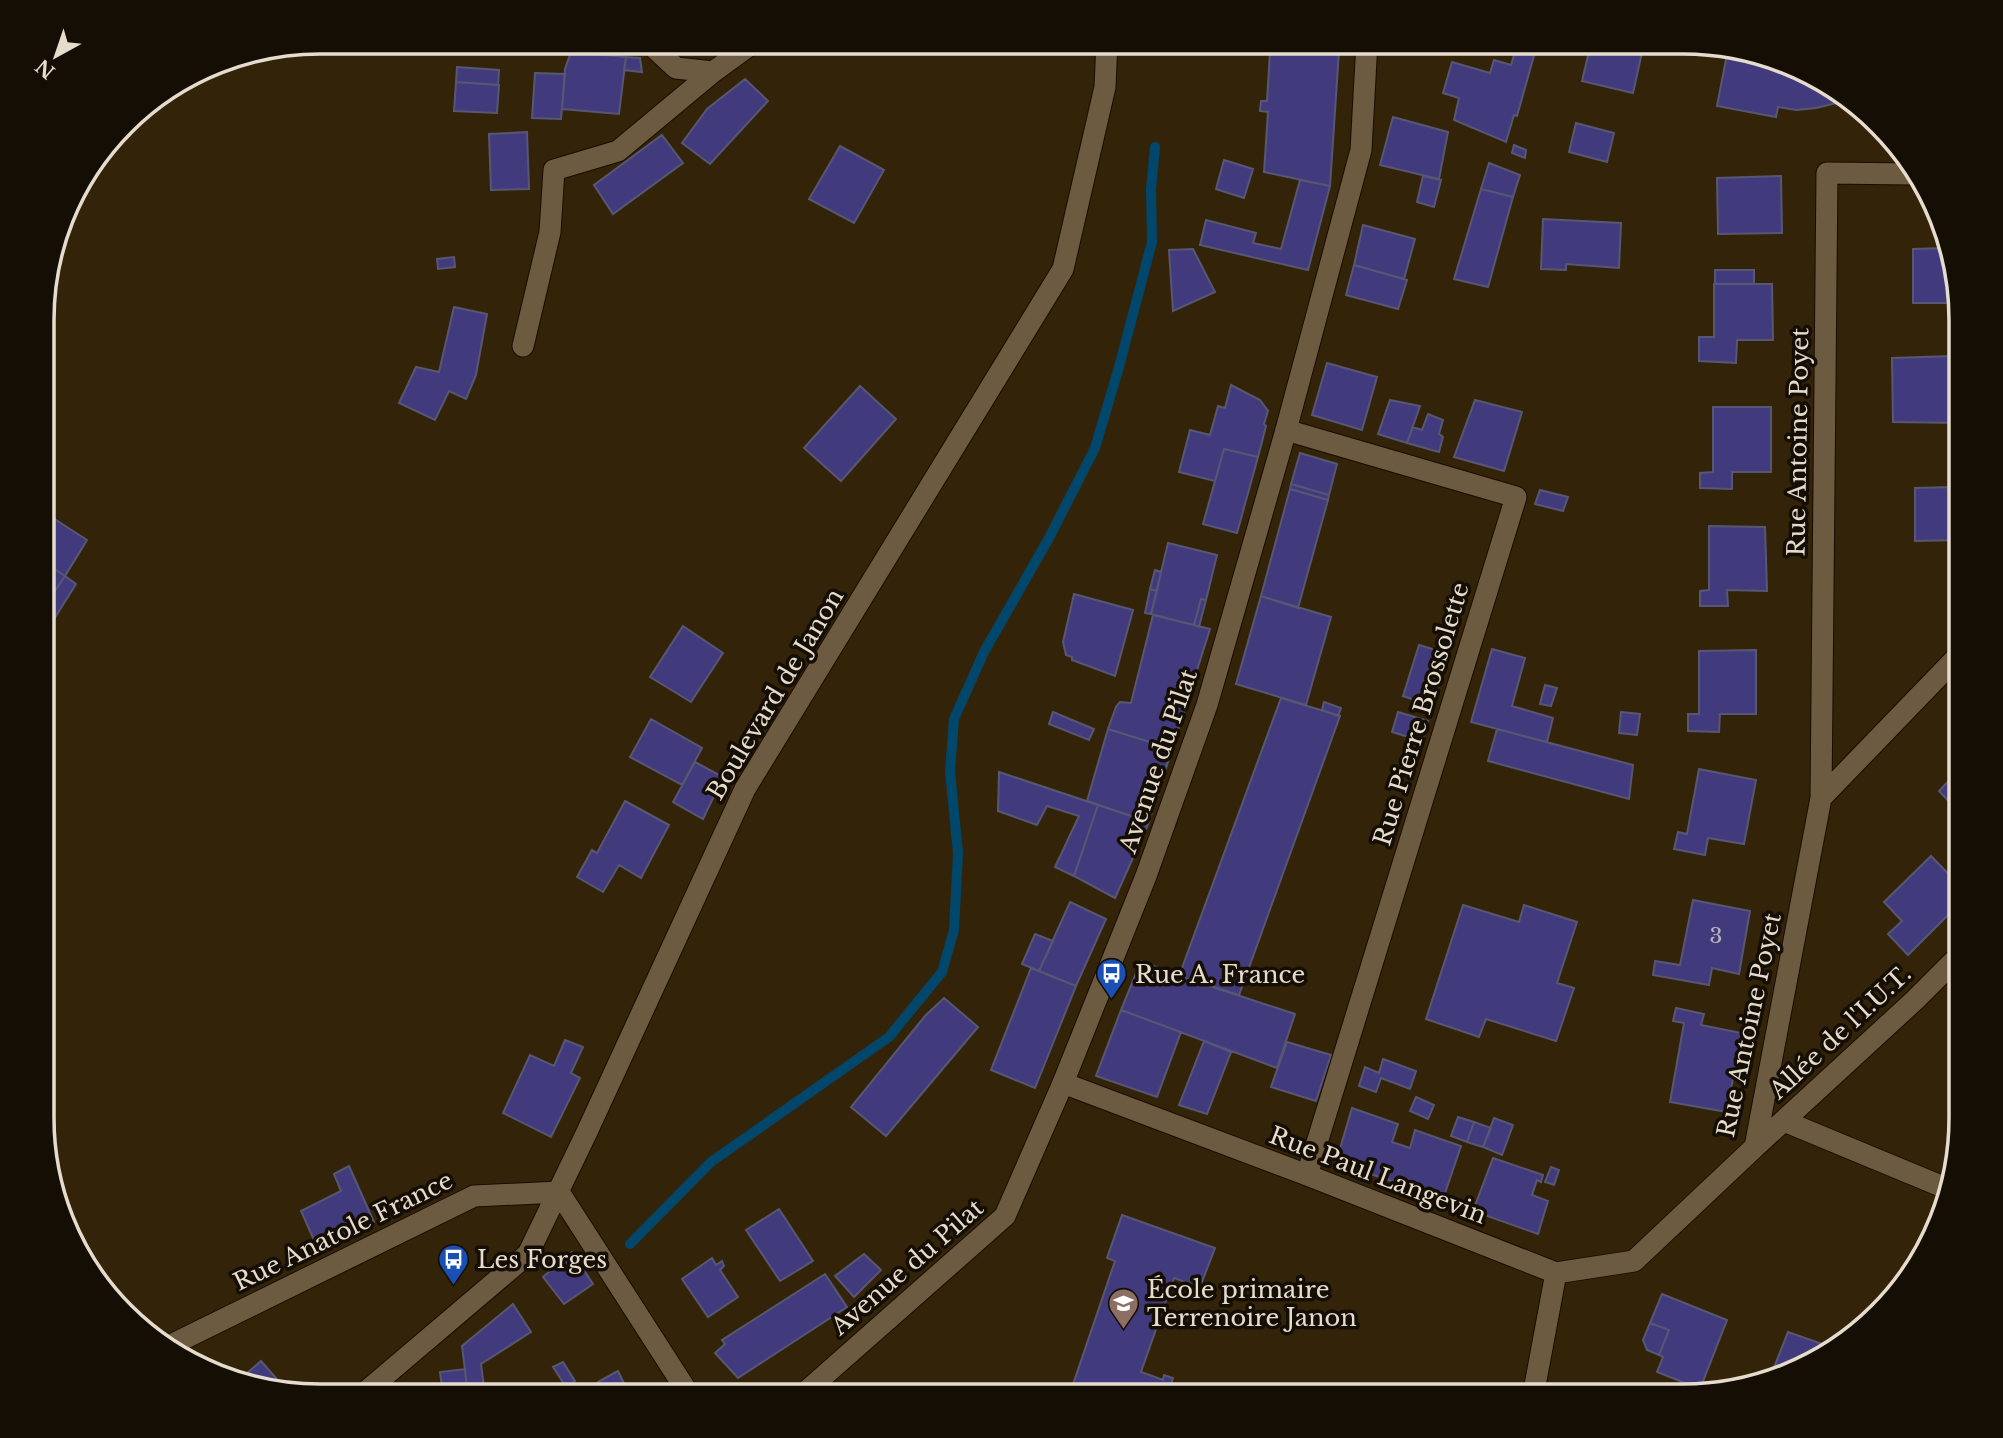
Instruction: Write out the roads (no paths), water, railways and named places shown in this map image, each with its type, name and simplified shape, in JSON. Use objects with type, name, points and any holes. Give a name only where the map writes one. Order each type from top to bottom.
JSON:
[{"type":"street","points":[[661,54],[676,68],[713,72]]},
{"type":"street","points":[[523,346],[550,232],[554,170],[618,151],[738,54]]},
{"type":"street","name":"Boulevard de Janon","points":[[375,1384],[528,1254],[745,789],[1063,269],[1105,87],[1106,54]]},
{"type":"street","name":"Avenue du Pilat","points":[[815,1384],[1005,1216],[1063,1083],[1146,876],[1207,705],[1286,430],[1361,150],[1366,54]]},
{"type":"street","name":"Rue Antoine Poyet","points":[[1556,1273],[1634,1261],[1755,1147],[1821,799],[1827,173],[1905,174]]},
{"type":"street","name":"Rue Pierre Brossolette","points":[[1286,430],[1516,497],[1307,1175]]},
{"type":"street","points":[[1821,799],[1949,665]]},
{"type":"street","name":"Allée de l'I.U.T.","points":[[1755,1147],[1949,966]]},
{"type":"street","name":"Rue Paul Langevin","points":[[1063,1083],[1556,1273]]},
{"type":"street","points":[[1784,1121],[1940,1186]]},
{"type":"street","points":[[559,1192],[682,1384]]},
{"type":"street","name":"Rue Anatole France","points":[[177,1342],[474,1196],[559,1192]]},
{"type":"street","points":[[1535,1384],[1556,1273]]},
{"type":"waterway","points":[[630,1244],[711,1162],[889,1037],[942,972],[954,930],[958,853],[950,771],[954,719],[984,652],[1049,538],[1095,448],[1152,242],[1151,189],[1155,147]]},
{"type":"place","name":"Rue A. France","points":[[1112,1001]]},
{"type":"place","name":"Les Forges","points":[[454,1286]]},
{"type":"place","name":"École primaire Terrenoire Janon","points":[[1124,1330]]}]
